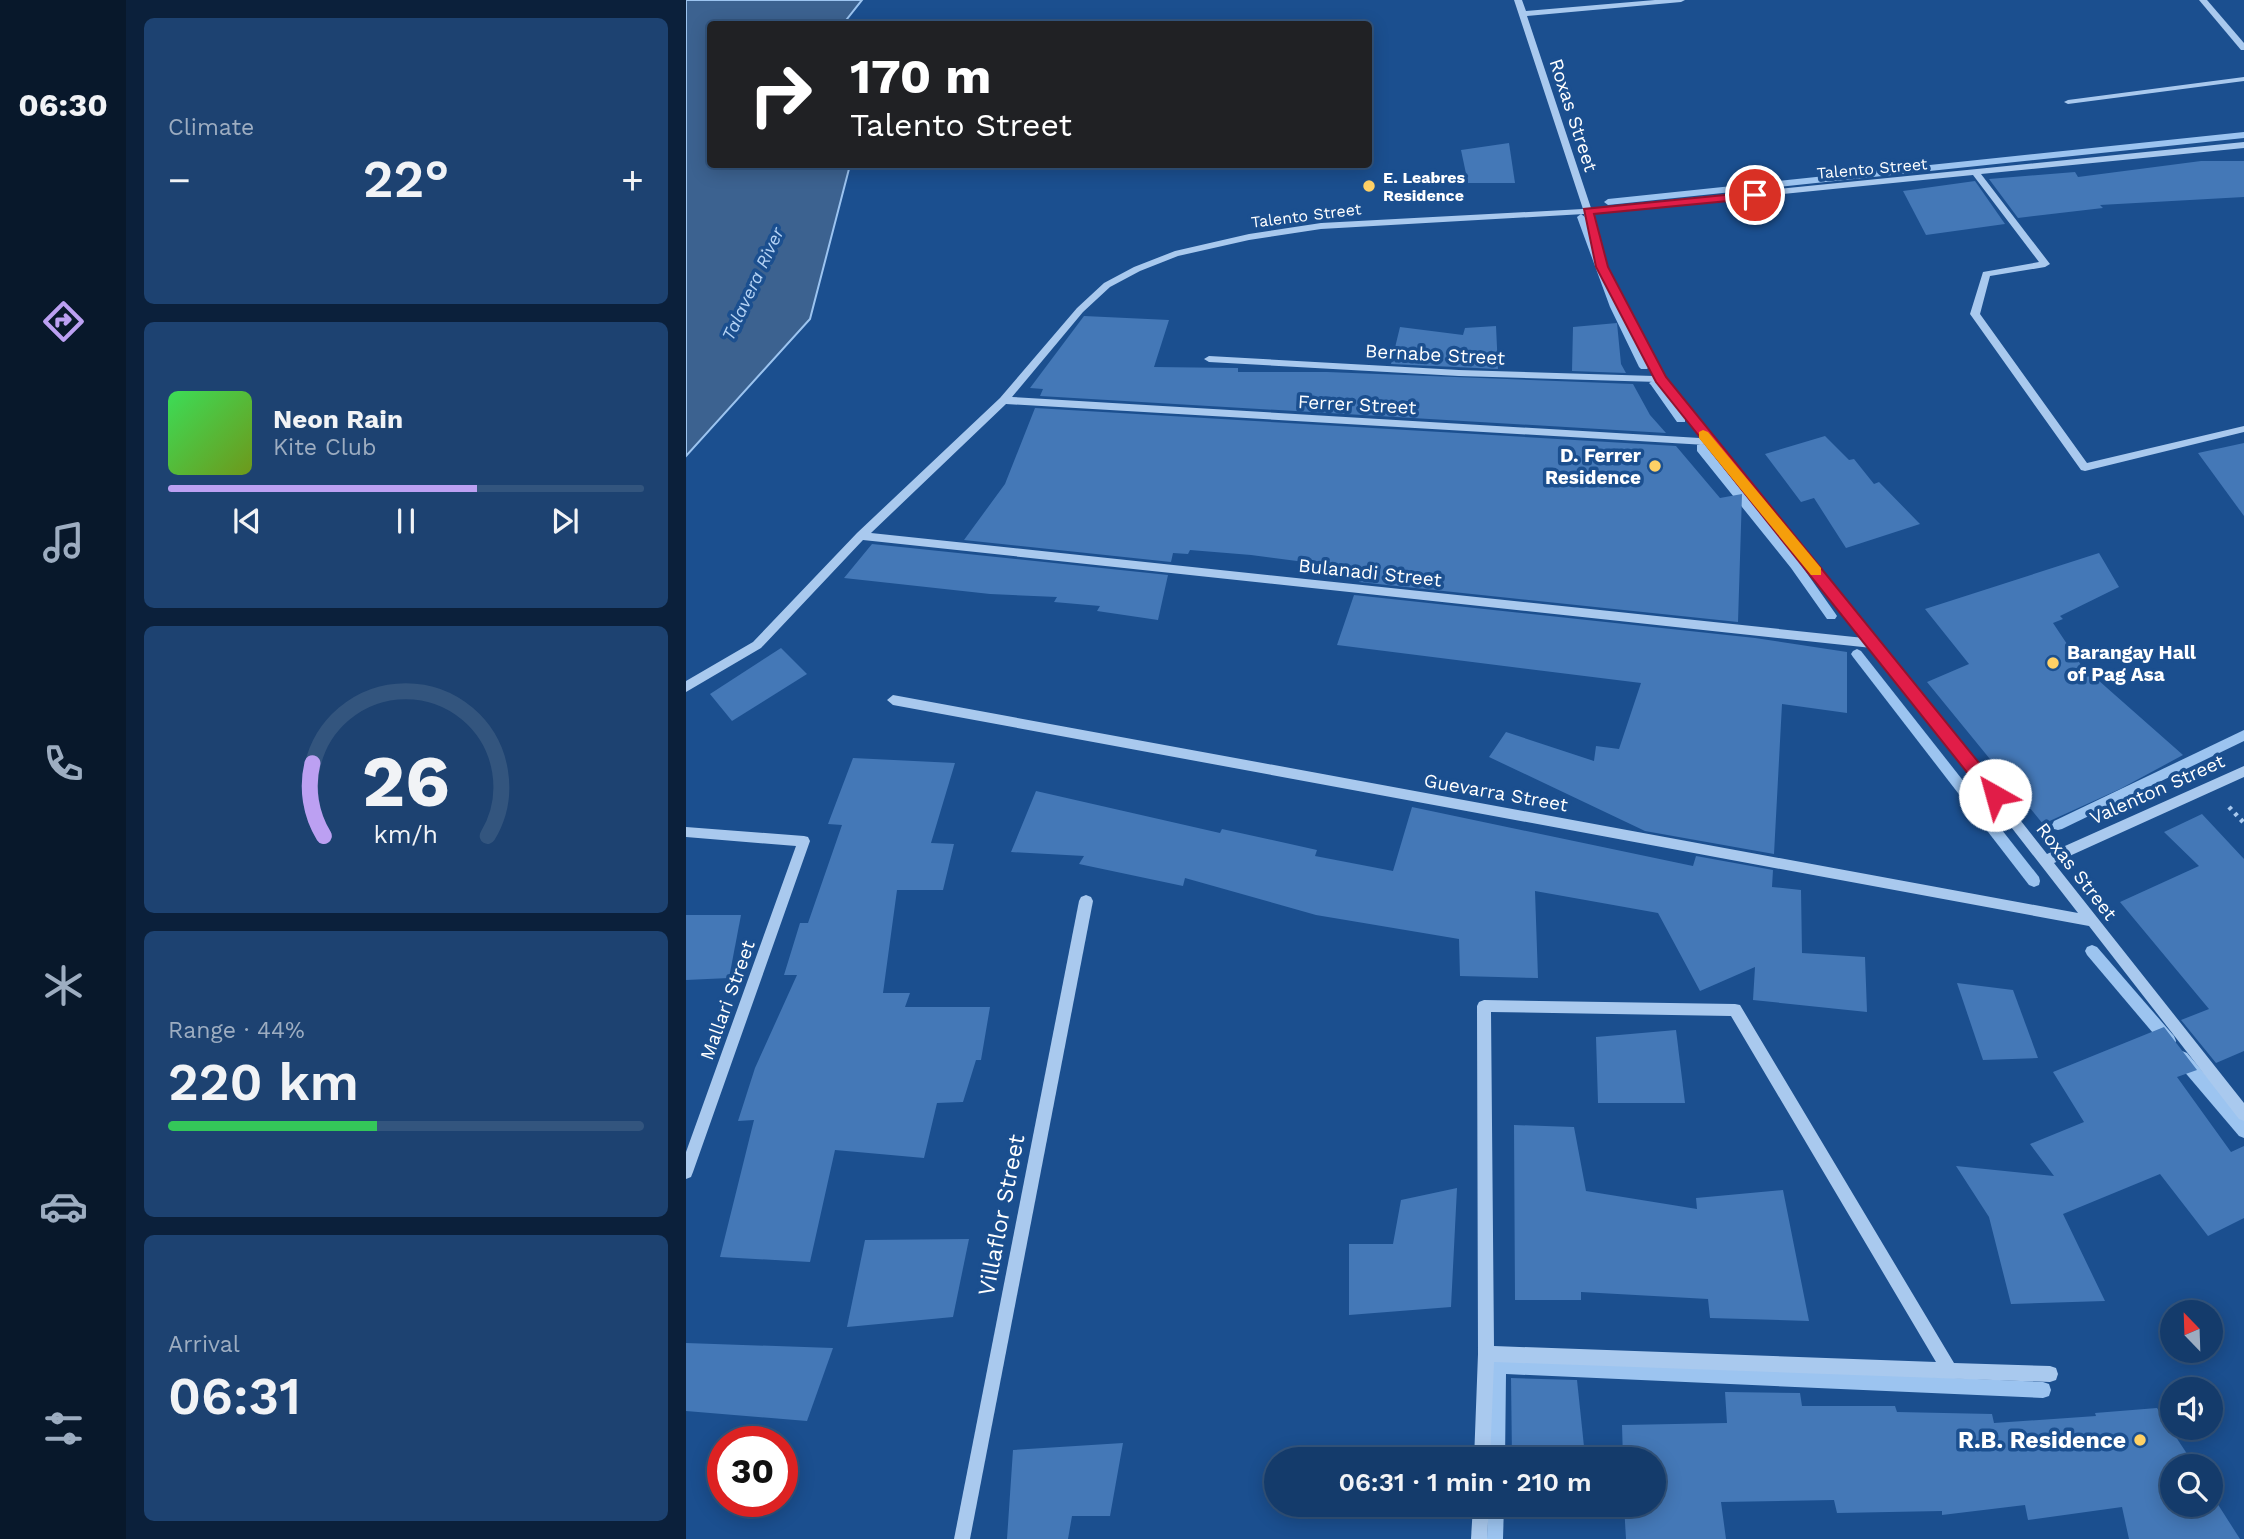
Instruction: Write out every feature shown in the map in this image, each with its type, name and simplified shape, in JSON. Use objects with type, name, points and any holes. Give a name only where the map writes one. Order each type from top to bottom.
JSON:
[{"type":"street","name":"Roxas Street","points":[[1518,0],[1588,211],[1602,267],[1661,379],[2047,860],[2244,1114]]},
{"type":"street","points":[[1523,14],[1681,0]]},
{"type":"street","points":[[2203,0],[2244,48]]},
{"type":"street","points":[[2068,102],[2244,79]]},
{"type":"street","name":"Talento Street","points":[[686,687],[757,645],[861,536],[1004,400],[1080,310],[1107,285],[1137,269],[1175,254],[1249,237],[1321,226],[1588,211],[1977,174],[2244,145]]},
{"type":"street","points":[[1977,174],[2045,264],[1986,274],[1975,314],[2085,467],[2244,429]]},
{"type":"street","name":"Bernabe Street","points":[[1209,359],[1459,373],[1661,379]]},
{"type":"street","name":"Ferrer Street","points":[[1004,400],[1709,442]]},
{"type":"street","name":"Bulanadi Street","points":[[861,536],[1875,644]]},
{"type":"street","name":"Guevarra Street","points":[[893,700],[2092,921]]},
{"type":"street","name":"Valenton Street","points":[[2047,860],[2244,771]]},
{"type":"street","name":"Mallari Street","points":[[686,832],[804,841],[686,1171]]},
{"type":"street","name":"Villaflor Street","points":[[962,1539],[1086,901]]},
{"type":"street","points":[[1482,1447],[1486,1354],[1483,1006],[1735,1010],[1951,1372]]},
{"type":"street","points":[[1486,1354],[2050,1374]]},
{"type":"street","points":[[1479,1539],[1480,1517]]},
{"type":"water","name":"Talavera River","points":[[686,0],[862,0],[845,21],[707,21],[707,168],[849,168],[810,319],[686,456]]},
{"type":"building","points":[[1509,143],[1515,183],[1468,183],[1461,150]]},
{"type":"building","points":[[2201,161],[2244,161],[2244,197],[2100,205],[2103,208],[2018,218],[1989,179],[2075,172],[2078,177]]},
{"type":"building","points":[[1975,181],[2005,224],[1926,235],[1903,191]]},
{"type":"building","points":[[1084,316],[1169,320],[1154,367],[1633,384],[1650,415],[1666,433],[1040,396],[1043,389],[1030,388]]},
{"type":"building","points":[[1617,323],[1621,364],[1626,373],[1572,371],[1573,327]]},
{"type":"building","points":[[1496,326],[1498,369],[1391,364],[1400,327],[1463,335],[1465,328]]},
{"type":"building","points":[[1035,408],[1676,446],[1720,498],[1742,494],[1738,622],[1359,582],[1361,574],[1341,572],[1343,567],[1251,555],[1190,550],[1188,554],[1173,553],[1171,562],[964,540],[1005,484]]},
{"type":"building","points":[[1825,436],[1849,460],[1854,459],[1874,484],[1879,482],[1920,524],[1846,548],[1814,498],[1801,502],[1765,454]]},
{"type":"building","points":[[2244,443],[2244,516],[2198,453]]},
{"type":"building","points":[[872,544],[1168,575],[1158,620],[1097,611],[1100,606],[1054,602],[1057,597],[990,594],[844,578]]},
{"type":"building","points":[[2099,553],[2119,587],[2060,616],[2063,619],[2053,623],[2093,683],[2098,680],[2183,755],[2120,789],[2043,824],[1927,682],[1969,664],[1925,609]]},
{"type":"building","points":[[1354,595],[1755,638],[1847,652],[1847,713],[1782,704],[1774,854],[1645,831],[1489,757],[1506,732],[1594,761],[1596,746],[1619,749],[1641,683],[1337,645]]},
{"type":"building","points":[[781,648],[807,674],[732,721],[710,694]]},
{"type":"building","points":[[853,758],[955,763],[931,843],[954,844],[943,890],[897,890],[883,993],[910,993],[905,1007],[990,1007],[981,1060],[976,1060],[963,1102],[937,1103],[924,1158],[835,1150],[810,1262],[720,1257],[754,1120],[738,1121],[755,1068],[797,975],[784,975],[800,923],[808,923],[842,825],[828,824]]},
{"type":"building","points":[[1036,791],[1220,833],[1222,829],[1317,850],[1315,856],[1393,871],[1412,807],[1693,866],[1696,856],[1773,870],[1772,887],[1801,890],[1802,953],[1865,957],[1867,1012],[1753,1000],[1755,967],[1700,991],[1658,913],[1535,891],[1538,978],[1460,976],[1459,939],[1316,915],[1185,878],[1183,886],[1079,864],[1084,856],[1011,852]]},
{"type":"building","points":[[2202,814],[2244,859],[2244,1051],[2216,1063],[2181,1020],[2209,1009],[2120,902],[2199,866],[2164,832]]},
{"type":"building","points":[[686,915],[741,915],[729,978],[686,980]]},
{"type":"building","points":[[1957,983],[2013,990],[2038,1058],[1983,1060]]},
{"type":"building","points":[[2164,1027],[2197,1070],[2177,1077],[2231,1152],[2244,1146],[2244,1218],[2208,1236],[2160,1174],[2063,1214],[2105,1301],[2011,1304],[1989,1217],[1956,1166],[2054,1176],[2030,1144],[2084,1122],[2053,1072]]},
{"type":"building","points":[[1676,1030],[1685,1103],[1598,1103],[1596,1037]]},
{"type":"building","points":[[1514,1125],[1574,1127],[1586,1191],[1697,1209],[1696,1198],[1783,1190],[1809,1321],[1710,1318],[1708,1299],[1581,1292],[1581,1300],[1515,1300]]},
{"type":"building","points":[[1457,1188],[1451,1307],[1349,1315],[1349,1244],[1393,1244],[1401,1200]]},
{"type":"building","points":[[969,1239],[953,1317],[847,1327],[865,1240]]},
{"type":"building","points":[[686,1343],[833,1348],[807,1421],[686,1411]]},
{"type":"building","points":[[1511,1378],[1577,1380],[1584,1447],[1512,1447]]},
{"type":"building","points":[[1725,1392],[1800,1393],[1802,1406],[1895,1406],[1897,1412],[1992,1414],[1994,1423],[2096,1416],[2095,1413],[2157,1408],[2160,1413],[2160,1440],[2178,1440],[2187,1454],[2160,1454],[2160,1517],[2223,1517],[2223,1512],[2240,1539],[2129,1539],[2122,1507],[2028,1520],[2025,1505],[1942,1515],[1942,1511],[1837,1513],[1834,1500],[1721,1502],[1726,1539],[1626,1539],[1625,1517],[1666,1517],[1666,1447],[1623,1447],[1622,1425],[1727,1423]]},
{"type":"building","points":[[1123,1443],[1110,1516],[1072,1516],[1068,1539],[1007,1539],[1013,1450]]},
{"type":"waterway","points":[[1608,202],[2244,135]]},
{"type":"waterway","points":[[1581,217],[1615,307],[1644,367]]},
{"type":"waterway","points":[[1654,383],[1681,420]]},
{"type":"waterway","points":[[1701,448],[1795,565],[1831,616]]},
{"type":"waterway","points":[[1857,654],[2034,881]]},
{"type":"waterway","points":[[2058,825],[2244,735]]},
{"type":"waterway","points":[[2092,951],[2169,1041]]},
{"type":"waterway","points":[[2182,1058],[2244,1131]]},
{"type":"waterway","points":[[1497,1447],[1498,1366],[2043,1390]]},
{"type":"waterway","points":[[1495,1539],[1496,1517]]},
{"type":"slow traffic","points":[[1703,435],[1816,572]]},
{"type":"place","name":"E. Leabres Residence","points":[[1369,186]]},
{"type":"place","name":"D. Ferrer Residence","points":[[1655,466]]},
{"type":"place","name":"Barangay Hall of Pag Asa","points":[[2053,663]]},
{"type":"place","name":"R.B. Residence","points":[[2140,1440]]},
{"type":"route","points":[[1755,195],[1588,211],[1602,267],[1661,379],[1995,795]]}]
